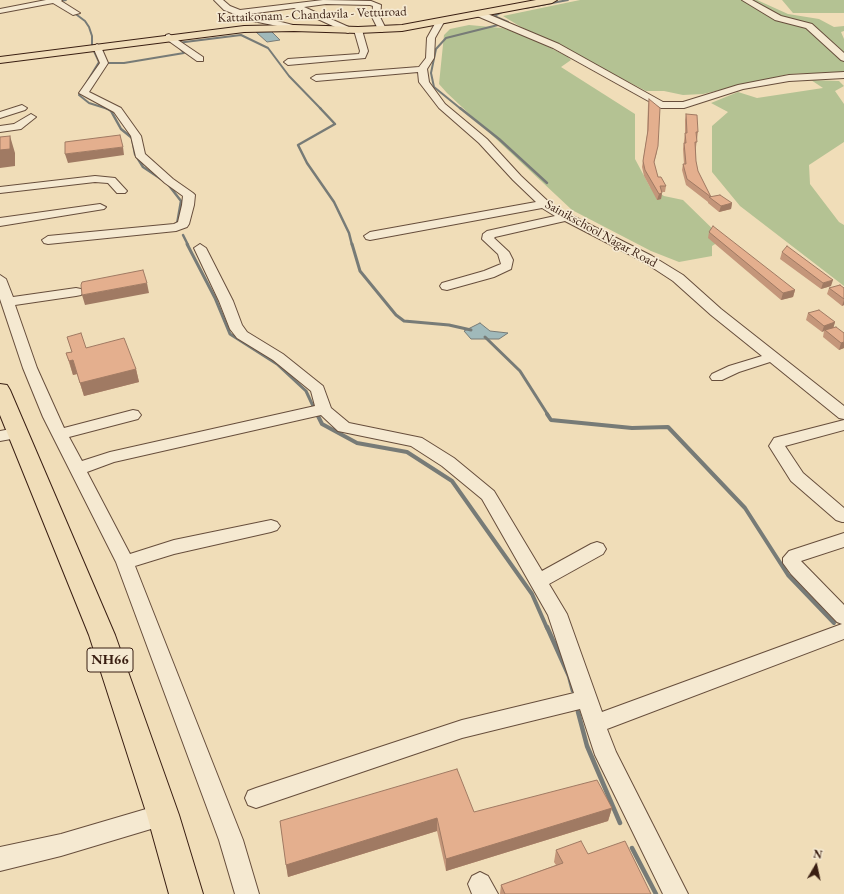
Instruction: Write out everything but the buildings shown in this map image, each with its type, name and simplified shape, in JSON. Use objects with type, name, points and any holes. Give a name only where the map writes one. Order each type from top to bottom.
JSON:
[{"type":"highway","name":"NH66","points":[[0,390],[8,434],[102,635],[163,816],[186,894]]},
{"type":"main road","name":"Kattaikonam - Chandavila - Vetturoad","points":[[0,60],[169,37],[244,29],[382,29],[440,22],[552,0]]},
{"type":"street","points":[[218,0],[227,8],[253,19],[294,28]]},
{"type":"street","points":[[746,0],[778,18],[809,26],[844,58]]},
{"type":"street","points":[[0,11],[52,1],[76,13]]},
{"type":"street","points":[[239,13],[290,2],[341,1],[375,4],[377,5],[376,17],[382,29]]},
{"type":"street","points":[[288,62],[362,56],[364,51],[353,30],[290,2]]},
{"type":"street","points":[[480,14],[556,46],[661,105],[684,105],[741,87],[789,78],[844,75]]},
{"type":"street","points":[[316,78],[422,69],[430,58],[431,38],[440,22]]},
{"type":"street","points":[[169,37],[200,59]]},
{"type":"street","points":[[48,240],[176,227],[183,224],[188,205],[189,195],[184,190],[169,181],[140,155],[136,136],[118,110],[113,106],[84,93],[104,63],[97,47]]},
{"type":"street","name":"Sainikschool Nagar Road","points":[[422,69],[424,82],[442,106],[483,140],[517,178],[544,204],[565,217],[648,259],[678,278],[716,312],[844,414]]},
{"type":"street","points":[[0,114],[22,108]]},
{"type":"street","points":[[0,129],[17,127],[31,117]]},
{"type":"street","points":[[0,190],[96,179],[111,180],[122,191]]},
{"type":"street","points":[[370,236],[544,204]]},
{"type":"street","points":[[0,222],[100,207]]},
{"type":"street","points":[[447,286],[489,274],[507,266],[507,260],[503,252],[487,237],[491,234],[565,217]]},
{"type":"street","points":[[200,248],[226,301],[235,326],[242,335],[278,357],[318,389],[324,409],[332,418],[344,427],[416,442],[467,477],[488,495],[557,614],[606,756],[676,894]]},
{"type":"street","points":[[0,279],[30,368],[51,417],[125,562],[225,826],[247,894]]},
{"type":"street","points":[[8,302],[76,292]]},
{"type":"street","points":[[717,377],[734,369],[773,357]]},
{"type":"street","points":[[78,469],[110,457],[324,409]]},
{"type":"street","points":[[61,434],[133,415]]},
{"type":"street","points":[[842,516],[797,477],[778,450],[777,446],[780,442],[844,425]]},
{"type":"street","points":[[125,562],[174,547],[271,526]]},
{"type":"street","points":[[844,540],[792,558],[792,563],[797,569],[844,617]]},
{"type":"street","points":[[538,582],[597,549]]},
{"type":"street","points":[[595,724],[844,631]]},
{"type":"street","points":[[256,798],[462,729],[586,699]]},
{"type":"street","points":[[0,859],[61,845],[163,816]]},
{"type":"green space","points":[[580,0],[757,0],[788,14],[819,19],[834,27],[844,26],[844,31],[841,32],[844,39],[844,72],[789,74],[703,94],[683,95],[664,91],[646,91],[521,27],[503,16]]},
{"type":"green space","points":[[782,0],[844,0],[844,13],[793,13]]},
{"type":"green space","points":[[469,25],[502,28],[526,36],[567,56],[571,60],[561,67],[635,114],[635,159],[650,187],[664,196],[683,200],[723,239],[712,246],[712,256],[679,262],[651,251],[572,210],[447,93],[439,84],[444,35],[450,29]]},
{"type":"green space","points":[[811,80],[839,81],[844,86],[835,91],[844,104],[844,142],[809,165],[810,184],[839,222],[844,225],[844,286],[740,206],[712,172],[712,126],[728,112],[711,103],[738,92],[757,98],[823,88]]},
{"type":"water","points":[[270,30],[280,40],[267,42],[256,32]]},
{"type":"water","points":[[480,323],[490,331],[508,333],[499,339],[471,339],[464,331]]},
{"type":"waterway","points":[[62,4],[61,1],[66,0]]},
{"type":"waterway","points":[[525,8],[568,0]]},
{"type":"waterway","points":[[73,12],[85,21],[89,27],[92,36],[92,45]]},
{"type":"waterway","points":[[502,12],[494,16],[508,22],[504,23]]},
{"type":"waterway","points":[[461,109],[434,87],[431,73],[436,49],[446,38],[498,25]]},
{"type":"waterway","points":[[177,43],[241,35],[268,48],[289,76],[321,109]]},
{"type":"waterway","points":[[109,63],[124,63],[184,53],[179,47]]},
{"type":"waterway","points":[[93,49],[99,62],[79,95],[89,103],[107,109]]},
{"type":"waterway","points":[[320,108],[335,124],[298,145],[307,163],[334,202],[349,233],[352,245]]},
{"type":"waterway","points":[[460,108],[499,139],[547,183]]},
{"type":"waterway","points":[[107,109],[111,111],[121,129],[132,138],[135,154],[143,167],[167,183],[181,201],[177,224]]},
{"type":"waterway","points":[[183,235],[188,245]]},
{"type":"waterway","points":[[187,244],[215,298],[230,334],[277,364],[306,391],[313,406]]},
{"type":"waterway","points":[[352,244],[360,271],[396,315],[404,321],[449,325],[471,330]]},
{"type":"waterway","points":[[485,337],[520,371],[548,415]]},
{"type":"waterway","points":[[547,414],[551,420],[632,428],[668,427],[745,508],[788,575],[834,623]]},
{"type":"waterway","points":[[318,416],[322,424],[357,443],[407,452],[452,481],[532,594],[547,628]]},
{"type":"waterway","points":[[547,627],[569,676],[573,691]]},
{"type":"waterway","points":[[578,712],[587,746],[620,823]]},
{"type":"waterway","points":[[632,848],[656,894]]}]
